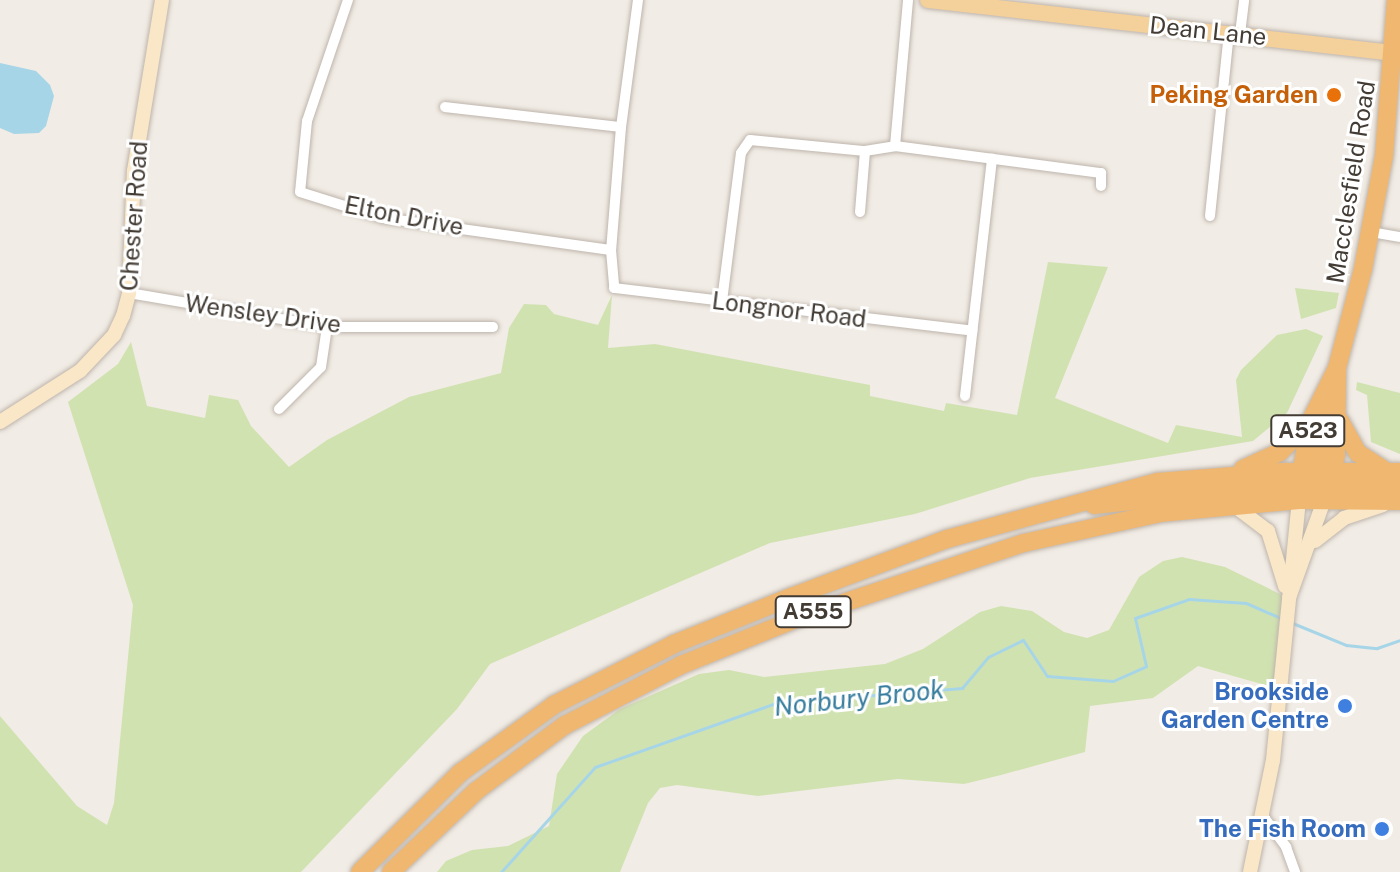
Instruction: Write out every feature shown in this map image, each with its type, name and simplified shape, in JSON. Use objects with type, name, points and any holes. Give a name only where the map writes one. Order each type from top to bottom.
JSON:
[{"type":"highway","name":"Macclesfield Road","points":[[1314,485],[1339,418],[1338,374],[1371,232],[1397,53],[1396,0]]},
{"type":"highway","name":"Macclesfield Road","points":[[1314,485],[1310,422],[1338,374]]},
{"type":"highway","points":[[1055,507],[1314,485],[1338,374]]},
{"type":"highway","points":[[1339,418],[1358,453],[1393,472]]},
{"type":"highway","points":[[1229,474],[1280,452],[1310,422]]},
{"type":"highway","name":"A555","points":[[391,872],[519,756],[605,703],[681,665],[801,617],[1024,543],[1160,513],[1230,506],[1314,485],[1393,472]]},
{"type":"highway","name":"A555","points":[[360,872],[460,773],[508,735],[608,675],[869,567],[1055,507],[1157,482],[1229,474],[1398,496]]},
{"type":"main road","name":"Chester Road","points":[[0,422],[58,388],[98,355],[123,316],[129,293],[134,171],[162,0]]},
{"type":"main road","name":"Dean Lane","points":[[928,0],[1397,53]]},
{"type":"main road","name":"Macclesfield Road","points":[[1288,599],[1311,549],[1314,485]]},
{"type":"main road","name":"Macclesfield Road","points":[[1288,599],[1314,485]]},
{"type":"main road","points":[[1311,549],[1326,528],[1398,496]]},
{"type":"main road","points":[[1230,506],[1256,517],[1268,531],[1288,599],[1263,816],[1250,872]]},
{"type":"street","name":"Elton Drive","points":[[348,0],[307,121],[300,192],[383,218],[611,250]]},
{"type":"street","points":[[611,250],[621,127],[638,0]]},
{"type":"street","points":[[895,146],[908,0]]},
{"type":"street","points":[[1210,216],[1235,34],[1244,0]]},
{"type":"street","points":[[445,107],[621,127]]},
{"type":"street","points":[[722,301],[741,153],[750,140],[865,151],[895,146],[1101,173],[1101,186]]},
{"type":"street","points":[[860,212],[865,151]]},
{"type":"street","points":[[965,396],[992,159]]},
{"type":"street","points":[[1371,232],[1400,237]]},
{"type":"street","name":"Longnor Road","points":[[611,250],[610,281],[621,292],[972,331]]},
{"type":"street","name":"Wensley Drive","points":[[129,293],[327,327],[493,327]]},
{"type":"street","points":[[279,409],[321,367],[327,327]]},
{"type":"street","points":[[1263,816],[1286,847],[1295,872]]},
{"type":"green space","points":[[1048,262],[1108,267],[1055,398],[1168,443],[1176,425],[1242,437],[1236,380],[1241,370],[1277,335],[1306,329],[1323,336],[1287,413],[1253,441],[1030,478],[915,514],[770,543],[490,664],[457,709],[301,872],[0,872],[0,716],[77,806],[107,825],[114,803],[133,605],[68,402],[118,364],[131,342],[147,406],[205,418],[209,395],[238,400],[251,426],[289,467],[327,440],[409,397],[501,373],[509,328],[524,304],[546,305],[554,314],[598,325],[612,295],[608,348],[655,344],[870,385],[870,396],[944,411],[946,403],[1017,415]]},
{"type":"green space","points":[[1295,288],[1339,293],[1336,308],[1301,319]]},
{"type":"green space","points":[[1357,382],[1400,393],[1400,454],[1371,442],[1367,395],[1356,390]]},
{"type":"green space","points":[[1182,557],[1225,567],[1286,597],[1279,689],[1198,666],[1153,698],[1090,706],[1085,752],[1001,775],[964,784],[898,779],[758,796],[677,785],[660,788],[648,803],[620,872],[437,872],[446,861],[472,850],[508,846],[549,826],[557,774],[583,736],[620,709],[699,674],[729,670],[764,677],[885,664],[923,649],[980,612],[1001,606],[1032,611],[1064,632],[1087,638],[1109,630],[1139,577],[1163,561]]},
{"type":"water","points":[[0,63],[36,71],[50,85],[54,96],[46,126],[39,133],[14,134],[0,128]]},
{"type":"waterway","name":"Norbury Brook","points":[[501,872],[595,767],[776,703],[962,688],[988,657],[1023,640],[1047,676],[1113,681],[1146,666],[1135,618],[1189,599],[1246,603],[1283,619]]},
{"type":"waterway","name":"Norbury Brook","points":[[1290,622],[1346,645],[1377,648],[1400,640]]},
{"type":"place","name":"Peking Garden","points":[[1334,95]]},
{"type":"place","name":"Brookside Garden Centre","points":[[1345,706]]},
{"type":"place","name":"The Fish Room","points":[[1382,829]]}]
